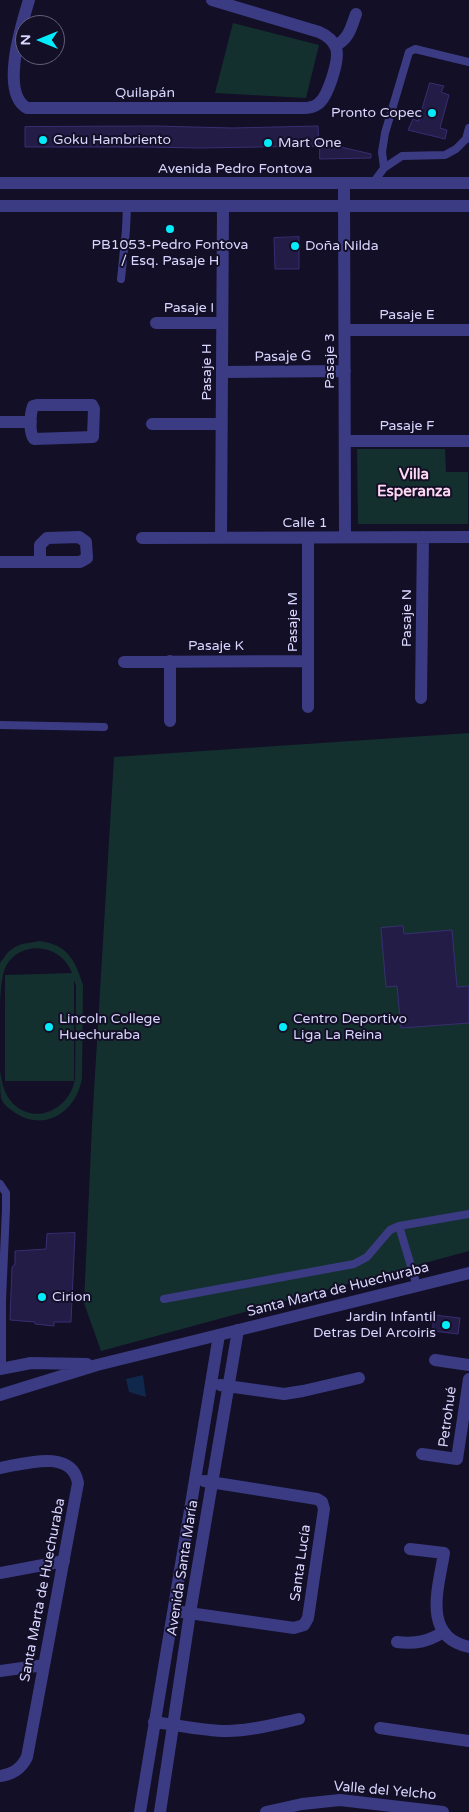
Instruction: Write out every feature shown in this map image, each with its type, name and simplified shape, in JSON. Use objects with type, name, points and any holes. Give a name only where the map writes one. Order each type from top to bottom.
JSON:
[{"type":"street","name":"Quilapán","points":[[30,0],[14,50],[10,70],[10,81],[14,97],[21,105],[27,108],[310,108],[320,103],[327,92],[336,56],[335,46]]},
{"type":"street","points":[[212,0],[324,34],[335,46],[348,36],[356,14]]},
{"type":"street","name":"Avenida Pedro Fontova","points":[[0,183],[469,183]]},
{"type":"street","name":"Pasaje 3","points":[[344,184],[345,537]]},
{"type":"street","points":[[0,206],[469,206]]},
{"type":"street","name":"Pasaje H","points":[[221,538],[222,206]]},
{"type":"street","name":"Pasaje I","points":[[156,323],[222,323]]},
{"type":"street","name":"Pasaje E","points":[[345,330],[469,330]]},
{"type":"street","name":"Pasaje G","points":[[222,372],[345,371]]},
{"type":"street","points":[[35,405],[90,405],[94,409],[94,434],[90,438],[34,439],[31,422],[31,410],[35,405]]},
{"type":"street","points":[[0,422],[31,422]]},
{"type":"street","points":[[152,424],[221,424]]},
{"type":"street","name":"Pasaje F","points":[[345,441],[469,441]]},
{"type":"street","name":"Pasaje N","points":[[421,698],[423,537]]},
{"type":"street","name":"Calle 1","points":[[142,538],[469,537]]},
{"type":"street","name":"Pasaje M","points":[[308,538],[308,707]]},
{"type":"street","points":[[0,562],[40,562]]},
{"type":"street","points":[[170,661],[170,721]]},
{"type":"street","name":"Pasaje K","points":[[124,662],[308,661]]},
{"type":"street","name":"Santa Marta de Huechuraba","points":[[0,1395],[97,1365],[469,1273]]},
{"type":"street","name":"Avenida Santa María","points":[[160,1812],[190,1613],[238,1330]]},
{"type":"street","name":"Avenida Santa María","points":[[140,1812],[219,1335]]},
{"type":"street","points":[[435,1360],[469,1365]]},
{"type":"street","name":"Santa Marta de Huechuraba","points":[[1,1369],[31,1363],[97,1365]]},
{"type":"street","points":[[210,1383],[284,1394],[359,1378]]},
{"type":"street","name":"Petrohué","points":[[422,1454],[457,1459],[469,1378]]},
{"type":"street","name":"Santa Marta de Huechuraba","points":[[0,1468],[52,1461],[64,1464],[74,1471],[78,1483],[27,1757],[16,1770],[0,1776]]},
{"type":"street","name":"Santa Lucía","points":[[172,1611],[294,1628],[304,1626],[308,1618],[324,1509],[322,1502],[317,1499],[194,1480]]},
{"type":"street","points":[[410,1548],[444,1553],[436,1613],[437,1621],[444,1632],[458,1643],[469,1646]]},
{"type":"street","points":[[0,1573],[64,1561]]},
{"type":"street","points":[[397,1642],[420,1643],[444,1632]]},
{"type":"street","points":[[0,1671],[44,1665]]},
{"type":"street","points":[[154,1722],[209,1730],[238,1730],[299,1719]]},
{"type":"street","points":[[380,1728],[469,1741]]},
{"type":"street","name":"Valle del Yelcho","points":[[266,1812],[322,1807],[350,1800],[443,1812]]},
{"type":"lane","points":[[384,168],[382,152],[385,132],[409,52],[415,49],[469,62]]},
{"type":"lane","points":[[372,184],[384,168],[402,156],[445,154],[456,149],[468,138],[469,128]]},
{"type":"lane","points":[[121,279],[126,230],[126,206]]},
{"type":"lane","points":[[0,725],[104,726]]},
{"type":"lane","points":[[0,1184],[6,1193],[1,1300],[1,1369]]},
{"type":"lane","points":[[164,1299],[354,1264],[367,1257],[390,1230],[399,1226],[469,1214]]},
{"type":"lane","points":[[399,1226],[418,1286]]},
{"type":"green space","points":[[233,23],[319,45],[306,98],[215,93]]},
{"type":"green space","points":[[357,449],[445,449],[446,472],[468,472],[468,524],[358,524]]},
{"type":"green space","name":"Centro Deportivo Liga La Reina","points":[[469,733],[469,1251],[101,1351],[84,1303],[92,1125],[114,757]]},
{"type":"green space","points":[[40,941],[50,943],[64,950],[77,968],[83,985],[82,1078],[74,1100],[59,1115],[49,1119],[28,1119],[8,1107],[1,1098],[0,1071],[4,1090],[10,1100],[19,1108],[29,1113],[49,1112],[66,1099],[72,1089],[75,1078],[76,986],[74,980],[74,1081],[5,1081],[5,975],[72,973],[67,963],[59,955],[50,951],[40,948],[20,952],[11,959],[5,968],[0,1000],[0,963],[8,952],[22,944]]},
{"type":"water","points":[[143,1375],[146,1397],[129,1392],[126,1379]]},
{"type":"building","points":[[430,83],[444,86],[441,92],[449,95],[440,128],[447,130],[445,139],[408,130],[413,119],[418,121]]},
{"type":"building","points":[[155,126],[233,128],[318,126],[319,146],[199,148],[25,147],[25,127]]},
{"type":"building","points":[[320,143],[371,154],[371,158],[320,159]]},
{"type":"building","points":[[299,237],[299,269],[275,269],[274,238]]},
{"type":"building","points":[[403,926],[404,934],[452,930],[457,987],[469,986],[469,1023],[401,1028],[397,986],[386,987],[381,928]]},
{"type":"building","name":"Cirion","points":[[75,1233],[71,1322],[54,1322],[54,1326],[10,1320],[12,1267],[15,1264],[15,1251],[46,1249],[47,1234]]},
{"type":"building","name":"Jardin Infantil Detras Del Arcoiris","points":[[434,1315],[460,1318],[458,1334],[433,1331]]},
{"type":"place","name":"Pronto Copec","points":[[432,113]]},
{"type":"place","name":"Goku Hambriento","points":[[43,140]]},
{"type":"place","name":"Mart One","points":[[268,143]]},
{"type":"place","name":"PB1053-Pedro Fontova / Esq. Pasaje H","points":[[170,229]]},
{"type":"place","name":"Doña Nilda","points":[[295,246]]},
{"type":"place","name":"Lincoln College Huechuraba","points":[[49,1027]]},
{"type":"place","name":"Centro Deportivo Liga La Reina","points":[[283,1027]]},
{"type":"place","name":"Cirion","points":[[42,1297]]},
{"type":"place","name":"Jardin Infantil Detras Del Arcoiris","points":[[446,1325]]},
{"type":"district","name":"Villa Esperanza","points":[[414,484]]}]
